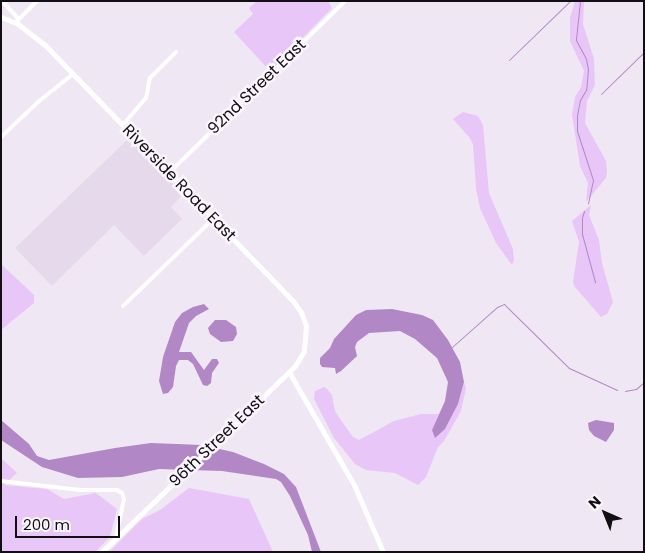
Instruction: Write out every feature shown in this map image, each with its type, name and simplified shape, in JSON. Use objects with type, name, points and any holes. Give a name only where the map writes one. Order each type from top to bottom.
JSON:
[{"type":"street","points":[[2,1],[18,22],[37,1]]},
{"type":"street","name":"92nd Street East","points":[[169,172],[344,1]]},
{"type":"street","name":"Riverside Road East","points":[[1,17],[18,22],[38,39],[169,172],[301,312],[306,326],[307,339],[302,356],[289,372]]},
{"type":"street","points":[[123,125],[146,98],[150,78],[176,52]]},
{"type":"street","points":[[1,137],[38,102],[72,74]]},
{"type":"street","points":[[123,306],[213,219]]},
{"type":"street","points":[[289,372],[355,488],[383,552]]},
{"type":"street","name":"96th Street East","points":[[102,552],[289,372]]},
{"type":"street","points":[[1,481],[80,490],[117,490],[122,493],[124,504],[116,538]]},
{"type":"shaded area","points":[[257,1],[328,1],[332,8],[270,71],[234,32],[253,14],[249,8]]},
{"type":"shaded area","points":[[575,1],[584,1],[583,24],[594,59],[595,85],[587,101],[585,123],[606,161],[607,171],[606,178],[586,202],[588,183],[580,166],[572,115],[575,97],[581,87],[584,71],[570,41],[570,18]]},
{"type":"shaded area","points":[[463,112],[478,116],[483,125],[489,193],[513,249],[514,260],[512,265],[496,243],[480,208],[476,189],[473,144],[453,119]]},
{"type":"shaded area","points":[[129,138],[183,194],[171,207],[182,219],[144,256],[114,225],[52,286],[15,248]]},
{"type":"shaded area","points":[[591,205],[589,215],[599,240],[602,263],[613,302],[607,314],[601,317],[574,286],[573,282],[579,242],[572,221]]},
{"type":"shaded area","points":[[1,264],[34,295],[34,303],[1,330]]},
{"type":"shaded area","points":[[204,304],[209,309],[196,316],[189,323],[179,352],[191,352],[204,370],[212,359],[217,359],[219,363],[212,373],[211,383],[207,386],[203,385],[193,364],[188,360],[179,360],[176,366],[173,387],[168,393],[163,394],[159,381],[163,357],[175,322],[182,313]]},
{"type":"shaded area","points":[[392,309],[422,315],[433,320],[448,340],[460,362],[464,382],[458,404],[445,429],[435,438],[432,430],[445,401],[448,382],[437,358],[415,339],[400,331],[369,333],[357,342],[355,347],[357,356],[341,371],[336,374],[335,368],[322,367],[320,364],[320,358],[356,315],[366,310]]},
{"type":"shaded area","points":[[215,320],[226,320],[236,327],[237,334],[233,341],[221,342],[210,334],[208,328]]},
{"type":"shaded area","points":[[464,382],[466,388],[461,411],[444,441],[438,447],[426,477],[418,485],[395,473],[366,470],[355,464],[334,438],[314,399],[315,391],[324,387],[327,389],[332,395],[335,411],[340,419],[353,437],[359,440],[394,421],[421,414],[439,414],[432,430],[445,429],[458,404]]},
{"type":"shaded area","points":[[1,420],[29,444],[37,456],[49,460],[151,443],[201,445],[233,452],[264,464],[284,474],[296,487],[321,552],[312,552],[308,535],[290,496],[281,482],[276,479],[222,471],[159,469],[122,477],[78,478],[42,467],[1,440]]},
{"type":"shaded area","points":[[596,420],[614,423],[614,430],[606,442],[594,436],[589,430],[588,423]]},
{"type":"shaded area","points":[[1,458],[17,473],[4,485],[47,489],[64,499],[96,493],[117,509],[110,537],[95,552],[1,552]]},
{"type":"shaded area","points":[[189,488],[249,499],[273,552],[109,552],[142,519],[160,510]]},
{"type":"waterway","points":[[509,60],[570,1]]},
{"type":"waterway","points":[[580,1],[576,40],[586,59],[588,69],[586,90],[580,100],[577,115],[577,131],[593,180],[588,203]]},
{"type":"waterway","points":[[601,94],[644,52]]},
{"type":"waterway","points":[[584,211],[582,234],[595,282]]},
{"type":"waterway","points":[[452,347],[497,307],[504,304],[569,368],[617,390]]},
{"type":"waterway","points":[[625,391],[636,389],[644,382]]}]
